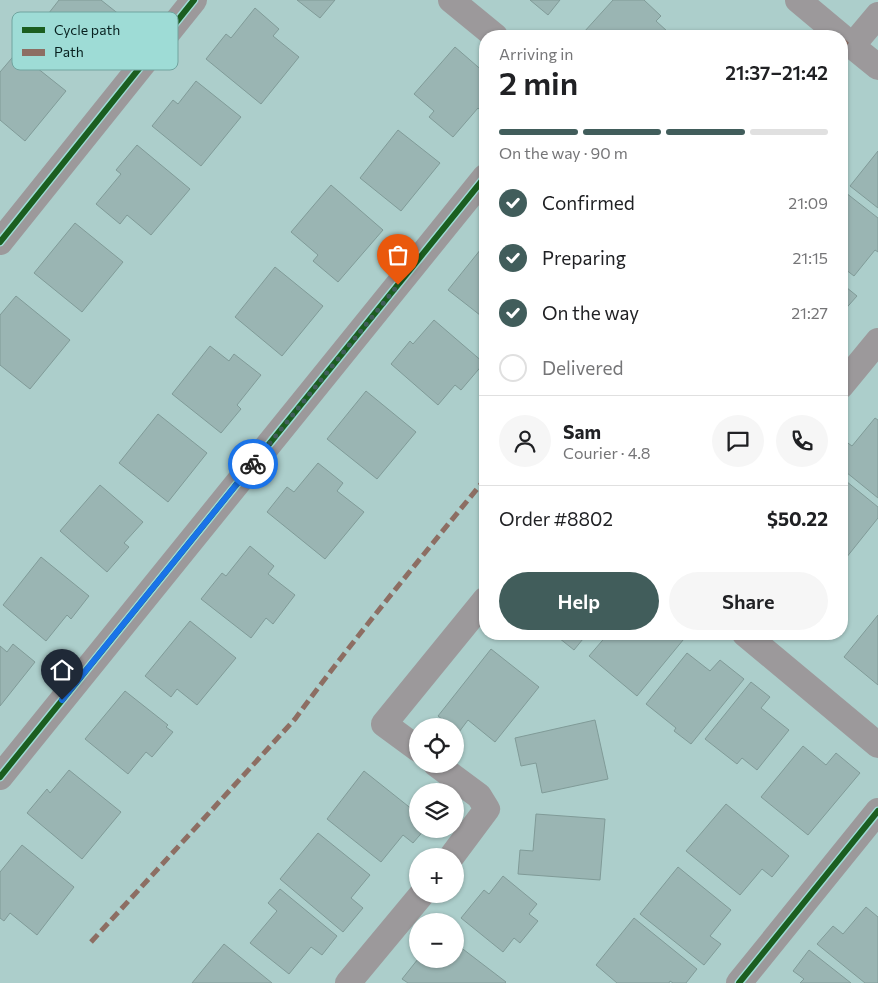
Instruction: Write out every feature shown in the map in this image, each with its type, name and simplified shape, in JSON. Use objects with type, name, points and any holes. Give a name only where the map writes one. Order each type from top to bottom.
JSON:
[{"type":"street","points":[[178,20],[194,0]]},
{"type":"street","points":[[451,0],[488,30]]},
{"type":"street","points":[[798,0],[833,30]]},
{"type":"street","points":[[848,38],[878,15]]},
{"type":"street","points":[[848,42],[878,67]]},
{"type":"street","points":[[0,242],[138,70]]},
{"type":"street","points":[[0,777],[479,184]]},
{"type":"street","points":[[848,377],[878,341]]},
{"type":"street","points":[[409,743],[384,724],[479,607]]},
{"type":"street","points":[[752,640],[878,745]]},
{"type":"street","points":[[448,773],[479,796],[487,808],[458,848]]},
{"type":"street","points":[[739,983],[878,811]]},
{"type":"street","points":[[348,983],[415,903]]},
{"type":"building","points":[[59,0],[101,0],[116,12],[50,12]]},
{"type":"building","points":[[297,0],[335,0],[320,18]]},
{"type":"building","points":[[530,0],[560,0],[548,15]]},
{"type":"building","points":[[613,0],[644,0],[661,16],[656,21],[666,30],[586,30]]},
{"type":"building","points":[[255,8],[279,29],[273,36],[299,57],[261,104],[206,59],[226,34],[231,38]]},
{"type":"building","points":[[455,47],[479,68],[479,109],[453,137],[429,117],[434,111],[414,94]]},
{"type":"building","points":[[12,58],[12,70],[40,70],[66,91],[25,141],[0,120],[0,72]]},
{"type":"building","points":[[196,81],[241,117],[201,166],[152,126],[173,100],[178,104]]},
{"type":"building","points":[[398,130],[440,163],[401,211],[360,178]]},
{"type":"building","points":[[137,145],[190,189],[151,235],[127,215],[120,224],[96,204],[121,174],[116,170]]},
{"type":"building","points":[[878,151],[878,208],[850,186]]},
{"type":"building","points":[[331,185],[383,230],[338,282],[313,261],[318,255],[291,232]]},
{"type":"building","points":[[848,194],[878,218],[878,252],[875,250],[854,276],[848,271]]},
{"type":"building","points":[[75,223],[123,262],[82,312],[34,273]]},
{"type":"building","points":[[479,251],[479,314],[448,290]]},
{"type":"building","points":[[275,267],[323,306],[282,356],[235,317]]},
{"type":"building","points":[[848,289],[857,296],[848,306]]},
{"type":"building","points":[[16,296],[70,340],[30,389],[0,365],[0,315]]},
{"type":"building","points":[[434,320],[479,359],[479,369],[461,390],[455,385],[438,405],[391,364],[410,341],[413,344]]},
{"type":"building","points":[[210,346],[229,361],[234,354],[261,375],[237,405],[241,409],[221,433],[172,394]]},
{"type":"building","points":[[366,391],[416,432],[377,479],[327,439]]},
{"type":"building","points":[[158,414],[207,453],[168,502],[119,463]]},
{"type":"building","points":[[875,418],[878,420],[878,498],[848,474],[848,443],[852,446]]},
{"type":"building","points":[[318,463],[343,483],[337,491],[364,512],[325,559],[267,512],[287,487],[294,492]]},
{"type":"building","points":[[848,483],[878,507],[878,518],[848,556]]},
{"type":"building","points":[[100,485],[143,522],[124,543],[129,547],[107,572],[60,531]]},
{"type":"building","points":[[250,546],[274,566],[268,574],[295,595],[273,624],[266,618],[251,638],[201,599],[222,573],[226,576]]},
{"type":"building","points":[[41,557],[89,596],[71,619],[67,615],[46,641],[3,605]]},
{"type":"building","points":[[878,615],[878,685],[844,657]]},
{"type":"building","points":[[190,621],[236,658],[197,705],[177,689],[171,697],[145,676]]},
{"type":"building","points":[[562,640],[582,640],[574,650]]},
{"type":"building","points":[[603,640],[683,640],[637,696],[589,656]]},
{"type":"building","points":[[13,644],[35,662],[0,706],[0,646],[7,652]]},
{"type":"building","points":[[491,649],[539,687],[495,742],[468,720],[464,725],[464,718],[441,718],[438,716]]},
{"type":"building","points":[[687,653],[710,671],[720,660],[744,679],[691,744],[674,731],[676,728],[646,704]]},
{"type":"building","points":[[751,682],[770,697],[761,708],[789,730],[757,770],[742,758],[737,764],[705,739]]},
{"type":"building","points":[[125,691],[168,725],[166,727],[173,732],[152,757],[146,752],[128,774],[85,739]]},
{"type":"building","points":[[595,720],[608,779],[542,793],[536,763],[521,766],[515,738]]},
{"type":"building","points":[[803,746],[826,765],[836,753],[860,773],[808,835],[761,797]]},
{"type":"building","points":[[69,770],[121,812],[82,859],[27,813],[47,789],[50,793]]},
{"type":"building","points":[[364,771],[409,807],[409,838],[417,838],[413,843],[403,835],[381,862],[327,819]]},
{"type":"building","points":[[726,804],[789,856],[772,877],[762,869],[740,895],[686,851]]},
{"type":"building","points":[[536,814],[605,819],[600,880],[518,874],[520,850],[533,851]]},
{"type":"building","points":[[318,833],[370,875],[351,898],[363,908],[343,932],[280,879]]},
{"type":"building","points":[[22,845],[74,887],[37,935],[10,913],[4,921],[0,918],[0,872]]},
{"type":"building","points":[[678,867],[731,910],[710,936],[721,944],[704,965],[640,914]]},
{"type":"building","points":[[503,876],[537,904],[529,914],[538,921],[520,943],[514,938],[503,952],[464,920],[464,914],[484,890],[489,894]]},
{"type":"building","points":[[280,889],[337,936],[322,955],[311,947],[289,974],[250,943],[277,911],[268,903]]},
{"type":"building","points":[[866,907],[878,917],[878,983],[865,983],[817,944],[833,926],[843,934]]},
{"type":"building","points":[[634,918],[697,969],[686,983],[673,983],[670,981],[669,983],[617,983],[596,965]]},
{"type":"building","points":[[224,944],[272,983],[192,983]]},
{"type":"building","points":[[464,950],[506,982],[408,983],[402,979],[411,968],[464,968]]},
{"type":"building","points":[[809,950],[851,983],[800,983],[804,979],[793,971]]},
{"type":"marked path","points":[[91,942],[295,719],[365,628],[479,486]]},
{"type":"cycle path","points":[[178,20],[194,0]]},
{"type":"cycle path","points":[[0,242],[138,70]]},
{"type":"cycle path","points":[[0,777],[479,184]]},
{"type":"cycle path","points":[[739,983],[878,811]]},
{"type":"way so far","points":[[253,464],[398,285]]},
{"type":"route","points":[[62,700],[253,464]]}]
